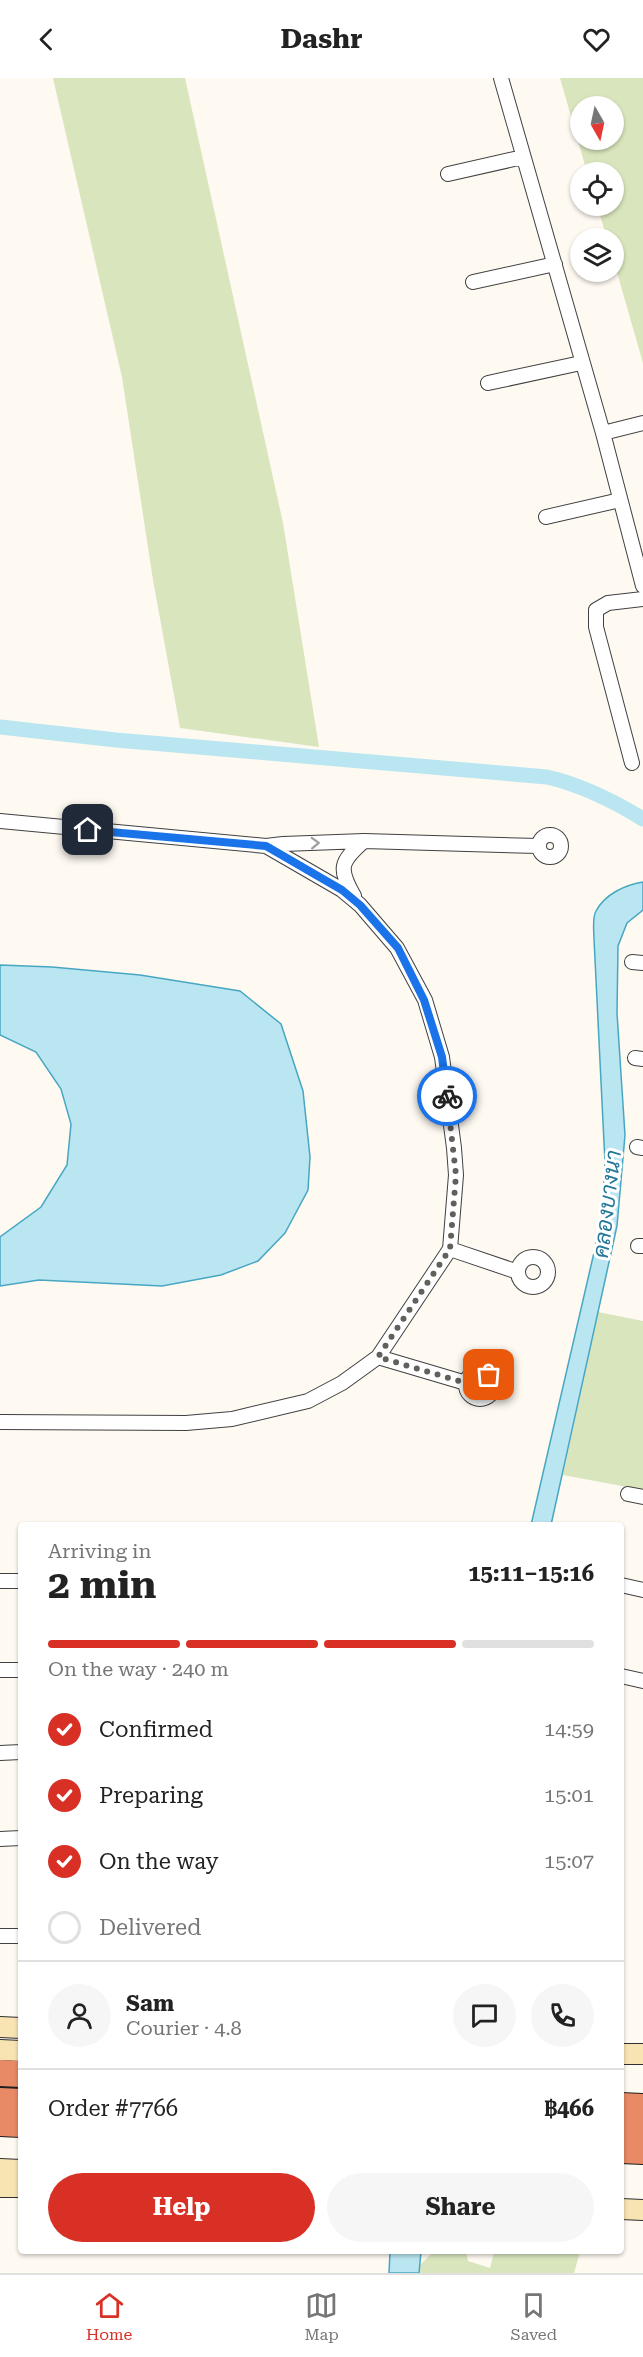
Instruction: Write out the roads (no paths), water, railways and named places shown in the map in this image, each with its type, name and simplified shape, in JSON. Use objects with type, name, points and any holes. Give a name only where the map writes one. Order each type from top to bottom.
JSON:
[{"type":"highway","points":[[0,2073],[18,2074]]},
{"type":"highway","points":[[0,2087],[18,2088]]},
{"type":"highway","points":[[0,2101],[18,2102]]},
{"type":"highway","points":[[624,2106],[643,2107]]},
{"type":"highway","points":[[624,2114],[643,2115]]},
{"type":"highway","points":[[0,2123],[18,2124]]},
{"type":"highway","points":[[624,2128],[643,2129]]},
{"type":"highway","points":[[0,2131],[18,2132]]},
{"type":"highway","points":[[624,2150],[643,2151]]},
{"type":"highway","points":[[624,2164],[643,2165]]},
{"type":"main road","points":[[0,2027],[18,2028]]},
{"type":"main road","points":[[0,2050],[18,2051]]},
{"type":"main road","points":[[624,2054],[643,2055]]},
{"type":"main road","points":[[0,2169],[18,2170]]},
{"type":"main road","points":[[0,2187],[18,2187]]},
{"type":"main road","points":[[624,2209],[643,2210]]},
{"type":"street","points":[[501,78],[581,363],[603,433],[643,586]]},
{"type":"street","points":[[448,174],[523,157]]},
{"type":"street","points":[[473,282],[555,264]]},
{"type":"street","points":[[488,383],[581,363]]},
{"type":"street","points":[[603,433],[643,423]]},
{"type":"street","points":[[546,517],[620,500]]},
{"type":"street","points":[[632,763],[596,627],[596,610],[608,603],[643,599]]},
{"type":"street","points":[[0,821],[266,846],[364,841],[538,846]]},
{"type":"street","points":[[360,905],[344,878],[343,867],[350,854],[364,841]]},
{"type":"street","points":[[0,1422],[186,1423],[232,1419],[308,1401],[342,1383],[378,1357],[450,1249],[456,1175],[442,1057],[424,1000],[398,948],[360,905],[342,890],[266,846]]},
{"type":"street","points":[[450,1249],[518,1272]]},
{"type":"street","points":[[378,1357],[466,1383]]},
{"type":"street","points":[[628,1494],[643,1497]]},
{"type":"street","points":[[0,1581],[18,1581]]},
{"type":"street","points":[[624,1586],[643,1590]]},
{"type":"street","points":[[0,1670],[18,1670]]},
{"type":"street","points":[[624,1677],[643,1681]]},
{"type":"street","points":[[0,1753],[18,1752]]},
{"type":"street","points":[[0,1839],[18,1838]]},
{"type":"street","points":[[0,1936],[18,1936]]},
{"type":"water","name":"คลองบางนา","points":[[643,882],[643,910],[627,923],[618,946],[617,1013],[625,1135],[617,1226],[552,1522],[532,1522],[602,1218],[605,1163],[594,917],[600,905],[610,895],[629,885]]},
{"type":"water","points":[[0,965],[140,975],[240,991],[281,1024],[303,1091],[310,1157],[308,1190],[285,1233],[258,1261],[221,1275],[162,1286],[39,1280],[0,1286],[0,1237],[41,1207],[67,1165],[71,1124],[61,1089],[36,1052],[0,1035]]},
{"type":"water","points":[[390,2254],[421,2254],[419,2273],[389,2273]]},
{"type":"waterway","points":[[0,727],[116,740],[547,777],[596,794],[643,819]]}]
